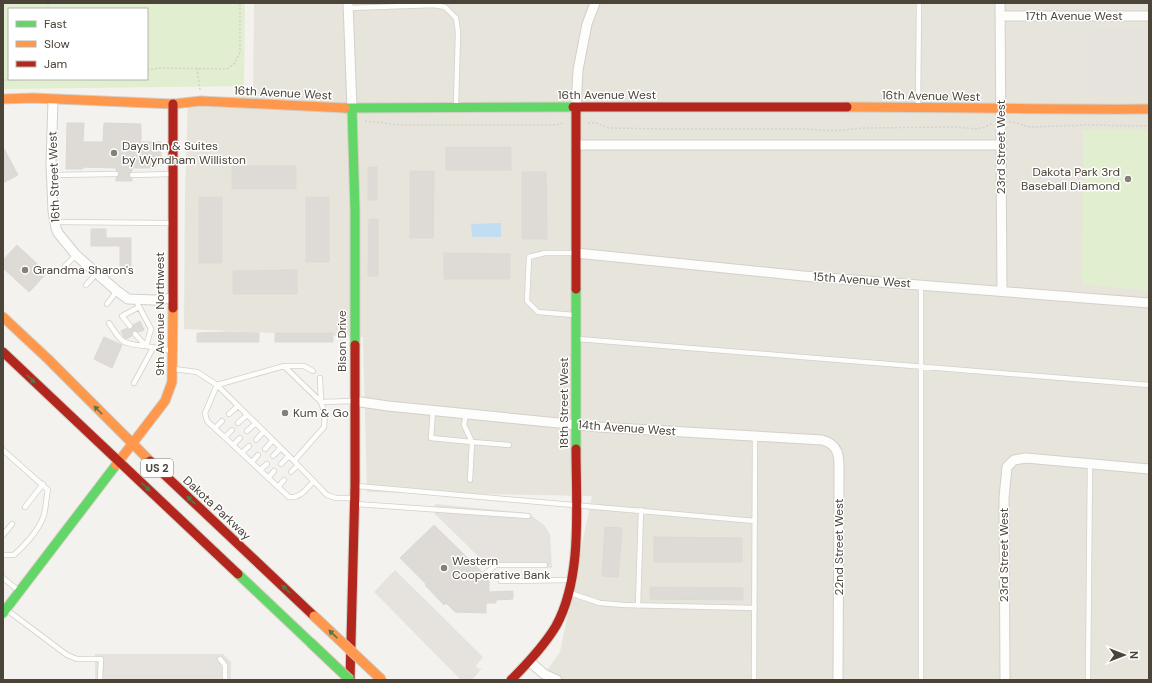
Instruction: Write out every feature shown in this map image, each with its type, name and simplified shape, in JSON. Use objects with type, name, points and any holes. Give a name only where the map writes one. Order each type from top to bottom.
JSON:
[{"type":"main road","name":"16th Avenue West","points":[[3,99],[33,98],[173,104],[200,101],[352,108],[918,107],[1149,109]]},
{"type":"main road","name":"9th Avenue Northwest","points":[[5,611],[165,401],[172,382],[173,104]]},
{"type":"main road","name":"18th Street West","points":[[511,680],[551,634],[559,620],[568,593],[576,549],[576,107]]},
{"type":"main road","name":"Bison Drive","points":[[350,680],[355,501],[355,211],[352,108]]},
{"type":"main road","name":"Dakota Parkway","points":[[3,317],[48,359],[132,444],[382,680]]},
{"type":"main road","name":"US 2","points":[[3,352],[350,680]]},
{"type":"main road","points":[[246,581],[277,598]]},
{"type":"main road","points":[[343,656],[369,680]]},
{"type":"street","points":[[576,107],[578,70],[587,24],[595,3]]},
{"type":"street","name":"23rd Street West","points":[[1000,3],[1002,291]]},
{"type":"street","name":"Bison Drive","points":[[348,5],[352,108]]},
{"type":"street","name":"17th Avenue West","points":[[1000,16],[1149,16]]},
{"type":"street","name":"16th Street West","points":[[53,100],[52,175],[55,222],[58,233],[76,255],[117,292],[128,299],[137,303],[173,298]]},
{"type":"street","points":[[576,144],[1001,145]]},
{"type":"street","name":"15th Avenue West","points":[[576,253],[803,276],[1149,302]]},
{"type":"street","name":"14th Avenue West","points":[[354,401],[576,424],[805,439]]},
{"type":"street","name":"22nd Street West","points":[[805,439],[830,442],[836,448],[838,456],[838,680]]},
{"type":"street","name":"23rd Street West","points":[[1005,680],[1004,498],[1007,467],[1014,460],[1026,458],[1090,464]]},
{"type":"street","points":[[1090,464],[1149,469]]},
{"type":"street","points":[[529,661],[544,674],[557,680]]},
{"type":"lane","points":[[918,107],[919,3]]},
{"type":"lane","points":[[348,5],[435,4],[444,7],[456,18],[458,32],[456,107]]},
{"type":"lane","points":[[52,175],[116,174]]},
{"type":"lane","points":[[132,175],[173,174]]},
{"type":"lane","points":[[55,222],[173,223]]},
{"type":"lane","points":[[576,253],[545,253],[529,257],[527,301],[538,312],[576,315]]},
{"type":"lane","points":[[65,266],[76,255]]},
{"type":"lane","points":[[86,285],[97,273]]},
{"type":"lane","points":[[921,285],[921,680]]},
{"type":"lane","points":[[107,304],[117,292]]},
{"type":"lane","points":[[130,326],[122,316],[137,303],[151,329],[146,346]]},
{"type":"lane","points":[[109,323],[121,341],[129,344],[173,351]]},
{"type":"lane","points":[[135,334],[146,346]]},
{"type":"lane","points":[[576,339],[1149,385]]},
{"type":"lane","points":[[134,382],[153,348]]},
{"type":"lane","points":[[284,366],[321,402],[354,401]]},
{"type":"lane","points":[[217,385],[284,366],[304,366],[313,371]]},
{"type":"lane","points":[[172,369],[197,372],[217,385],[327,495],[355,501],[528,516]]},
{"type":"lane","points":[[291,472],[296,463],[324,427],[325,414],[321,402],[320,378]]},
{"type":"lane","points":[[217,385],[206,413],[207,421],[289,497],[294,498],[299,496],[314,482]]},
{"type":"lane","points":[[229,414],[238,406]]},
{"type":"lane","points":[[433,410],[431,438],[509,445]]},
{"type":"lane","points":[[466,413],[464,425],[472,442],[470,480]]},
{"type":"lane","points":[[238,423],[247,415]]},
{"type":"lane","points":[[215,428],[222,421]]},
{"type":"lane","points":[[247,431],[256,423]]},
{"type":"lane","points":[[224,437],[232,430]]},
{"type":"lane","points":[[256,440],[264,431]]},
{"type":"lane","points":[[754,680],[755,436]]},
{"type":"lane","points":[[233,445],[240,438]]},
{"type":"lane","points":[[265,449],[273,440]]},
{"type":"lane","points":[[242,453],[249,446]]},
{"type":"lane","points":[[273,456],[281,448]]},
{"type":"lane","points":[[3,450],[48,490],[44,515],[37,527],[22,548],[14,555],[3,555]]},
{"type":"lane","points":[[252,462],[258,455]]},
{"type":"lane","points":[[281,464],[289,456]]},
{"type":"lane","points":[[260,470],[267,464]]},
{"type":"lane","points":[[1088,680],[1090,464]]},
{"type":"lane","points":[[268,478],[274,471]]},
{"type":"lane","points":[[278,487],[284,480]]},
{"type":"lane","points":[[25,507],[42,484]]},
{"type":"lane","points":[[355,486],[577,504],[755,521]]},
{"type":"lane","points":[[638,606],[641,510]]},
{"type":"lane","points":[[3,535],[12,524]]},
{"type":"lane","points":[[486,573],[496,565],[545,565]]},
{"type":"lane","points":[[3,578],[20,591]]},
{"type":"lane","points":[[501,581],[571,580]]},
{"type":"lane","points":[[568,593],[600,603],[638,606],[755,608]]},
{"type":"lane","points":[[5,611],[68,655],[77,659],[101,659],[100,680]]},
{"type":"lane","points":[[220,659],[224,664],[225,680]]},
{"type":"path","points":[[148,70],[160,68],[227,69],[235,63],[240,52],[240,3]]},
{"type":"path","points":[[197,68],[200,90]]},
{"type":"path","points":[[1015,122],[1031,127],[1086,125],[1149,126]]},
{"type":"shaded area","points":[[254,3],[1149,3],[1149,680],[540,680],[560,652],[592,496],[367,492],[363,337],[184,329],[185,192],[188,98],[253,96]]},
{"type":"shaded area","points":[[1090,29],[1147,29],[1147,95],[1090,95]]},
{"type":"shaded area","points":[[435,504],[528,513],[544,525],[550,534],[552,568],[486,564],[435,514]]},
{"type":"shaded area","points":[[395,570],[483,657],[476,666],[478,669],[482,668],[472,680],[461,680],[374,592]]},
{"type":"shaded area","points":[[95,654],[223,654],[231,662],[231,680],[95,680]]},
{"type":"green space","points":[[3,3],[245,3],[244,86],[3,89]]},
{"type":"green space","points":[[1083,130],[1149,130],[1149,291],[1082,284]]},
{"type":"water","points":[[501,223],[501,237],[472,237],[471,224]]},
{"type":"building","name":"Days Inn & Suites by Wyndham Williston","points":[[67,123],[84,123],[83,142],[103,142],[104,123],[141,124],[141,142],[161,142],[161,165],[155,165],[155,168],[132,168],[132,171],[128,175],[132,181],[116,181],[116,178],[120,174],[116,168],[83,167],[83,169],[66,169]]},
{"type":"building","points":[[3,147],[18,175],[3,183]]},
{"type":"building","points":[[446,147],[511,147],[511,170],[446,170]]},
{"type":"building","points":[[232,166],[296,166],[296,189],[232,189]]},
{"type":"building","points":[[368,167],[377,167],[377,200],[368,200]]},
{"type":"building","points":[[410,171],[434,171],[433,238],[410,238]]},
{"type":"building","points":[[522,172],[546,172],[547,239],[522,239]]},
{"type":"building","points":[[199,197],[222,197],[222,263],[199,263]]},
{"type":"building","points":[[306,197],[329,197],[329,262],[306,262]]},
{"type":"building","points":[[369,219],[378,219],[378,276],[368,276]]},
{"type":"building","points":[[91,229],[106,229],[106,238],[131,238],[131,268],[120,268],[120,246],[91,246]]},
{"type":"building","name":"Grandma Sharon's","points":[[17,245],[47,273],[29,292],[3,268],[3,260]]},
{"type":"building","points":[[444,253],[510,254],[510,279],[444,279]]},
{"type":"building","points":[[297,270],[297,294],[233,294],[233,271]]},
{"type":"building","points":[[140,321],[144,330],[139,332],[134,330],[132,336],[126,339],[121,331],[127,328],[129,330],[132,329],[133,325]]},
{"type":"building","points":[[197,333],[259,333],[259,342],[197,342]]},
{"type":"building","points":[[275,333],[333,333],[333,342],[275,342]]},
{"type":"building","points":[[104,337],[122,345],[112,368],[94,359]]},
{"type":"building","name":"Western Cooperative Bank","points":[[434,525],[482,572],[483,576],[489,578],[489,592],[513,591],[513,599],[496,600],[496,603],[486,603],[486,613],[455,612],[446,603],[444,605],[425,585],[426,584],[400,558]]},
{"type":"building","points":[[605,527],[622,528],[618,577],[602,576]]},
{"type":"building","points":[[654,537],[742,538],[742,562],[654,562]]},
{"type":"building","points":[[650,587],[743,588],[743,600],[650,599]]},
{"type":"traffic: fast","points":[[345,108],[573,107]]},
{"type":"traffic: fast","points":[[352,108],[355,211],[355,345]]},
{"type":"traffic: fast","points":[[576,289],[576,449]]},
{"type":"traffic: fast","points":[[3,613],[116,465]]},
{"type":"traffic: fast","points":[[238,574],[311,643]]},
{"type":"traffic: fast","points":[[311,643],[350,680]]},
{"type":"traffic: slow","points":[[3,99],[33,98],[173,104],[201,101],[345,108]]},
{"type":"traffic: slow","points":[[847,107],[1149,109]]},
{"type":"traffic: slow","points":[[116,465],[165,401],[172,382],[173,308]]},
{"type":"traffic: slow","points":[[3,317],[48,359],[150,461]]},
{"type":"traffic: slow","points":[[314,616],[382,680]]},
{"type":"traffic: jam","points":[[173,104],[173,308]]},
{"type":"traffic: jam","points":[[573,107],[847,107]]},
{"type":"traffic: jam","points":[[576,107],[576,289]]},
{"type":"traffic: jam","points":[[350,680],[355,486],[355,345]]},
{"type":"traffic: jam","points":[[3,352],[238,574]]},
{"type":"traffic: jam","points":[[511,680],[541,648],[556,626],[565,607],[571,586],[577,517],[576,449]]},
{"type":"traffic: jam","points":[[150,461],[314,616]]},
{"type":"place","name":"Days Inn & Suites by Wyndham Williston","points":[[114,153]]},
{"type":"place","name":"Dakota Park 3rd Baseball Diamond","points":[[1128,179]]},
{"type":"place","name":"Grandma Sharon's","points":[[25,270]]},
{"type":"place","name":"Kum & Go","points":[[285,413]]},
{"type":"place","name":"Western Cooperative Bank","points":[[444,568]]}]
